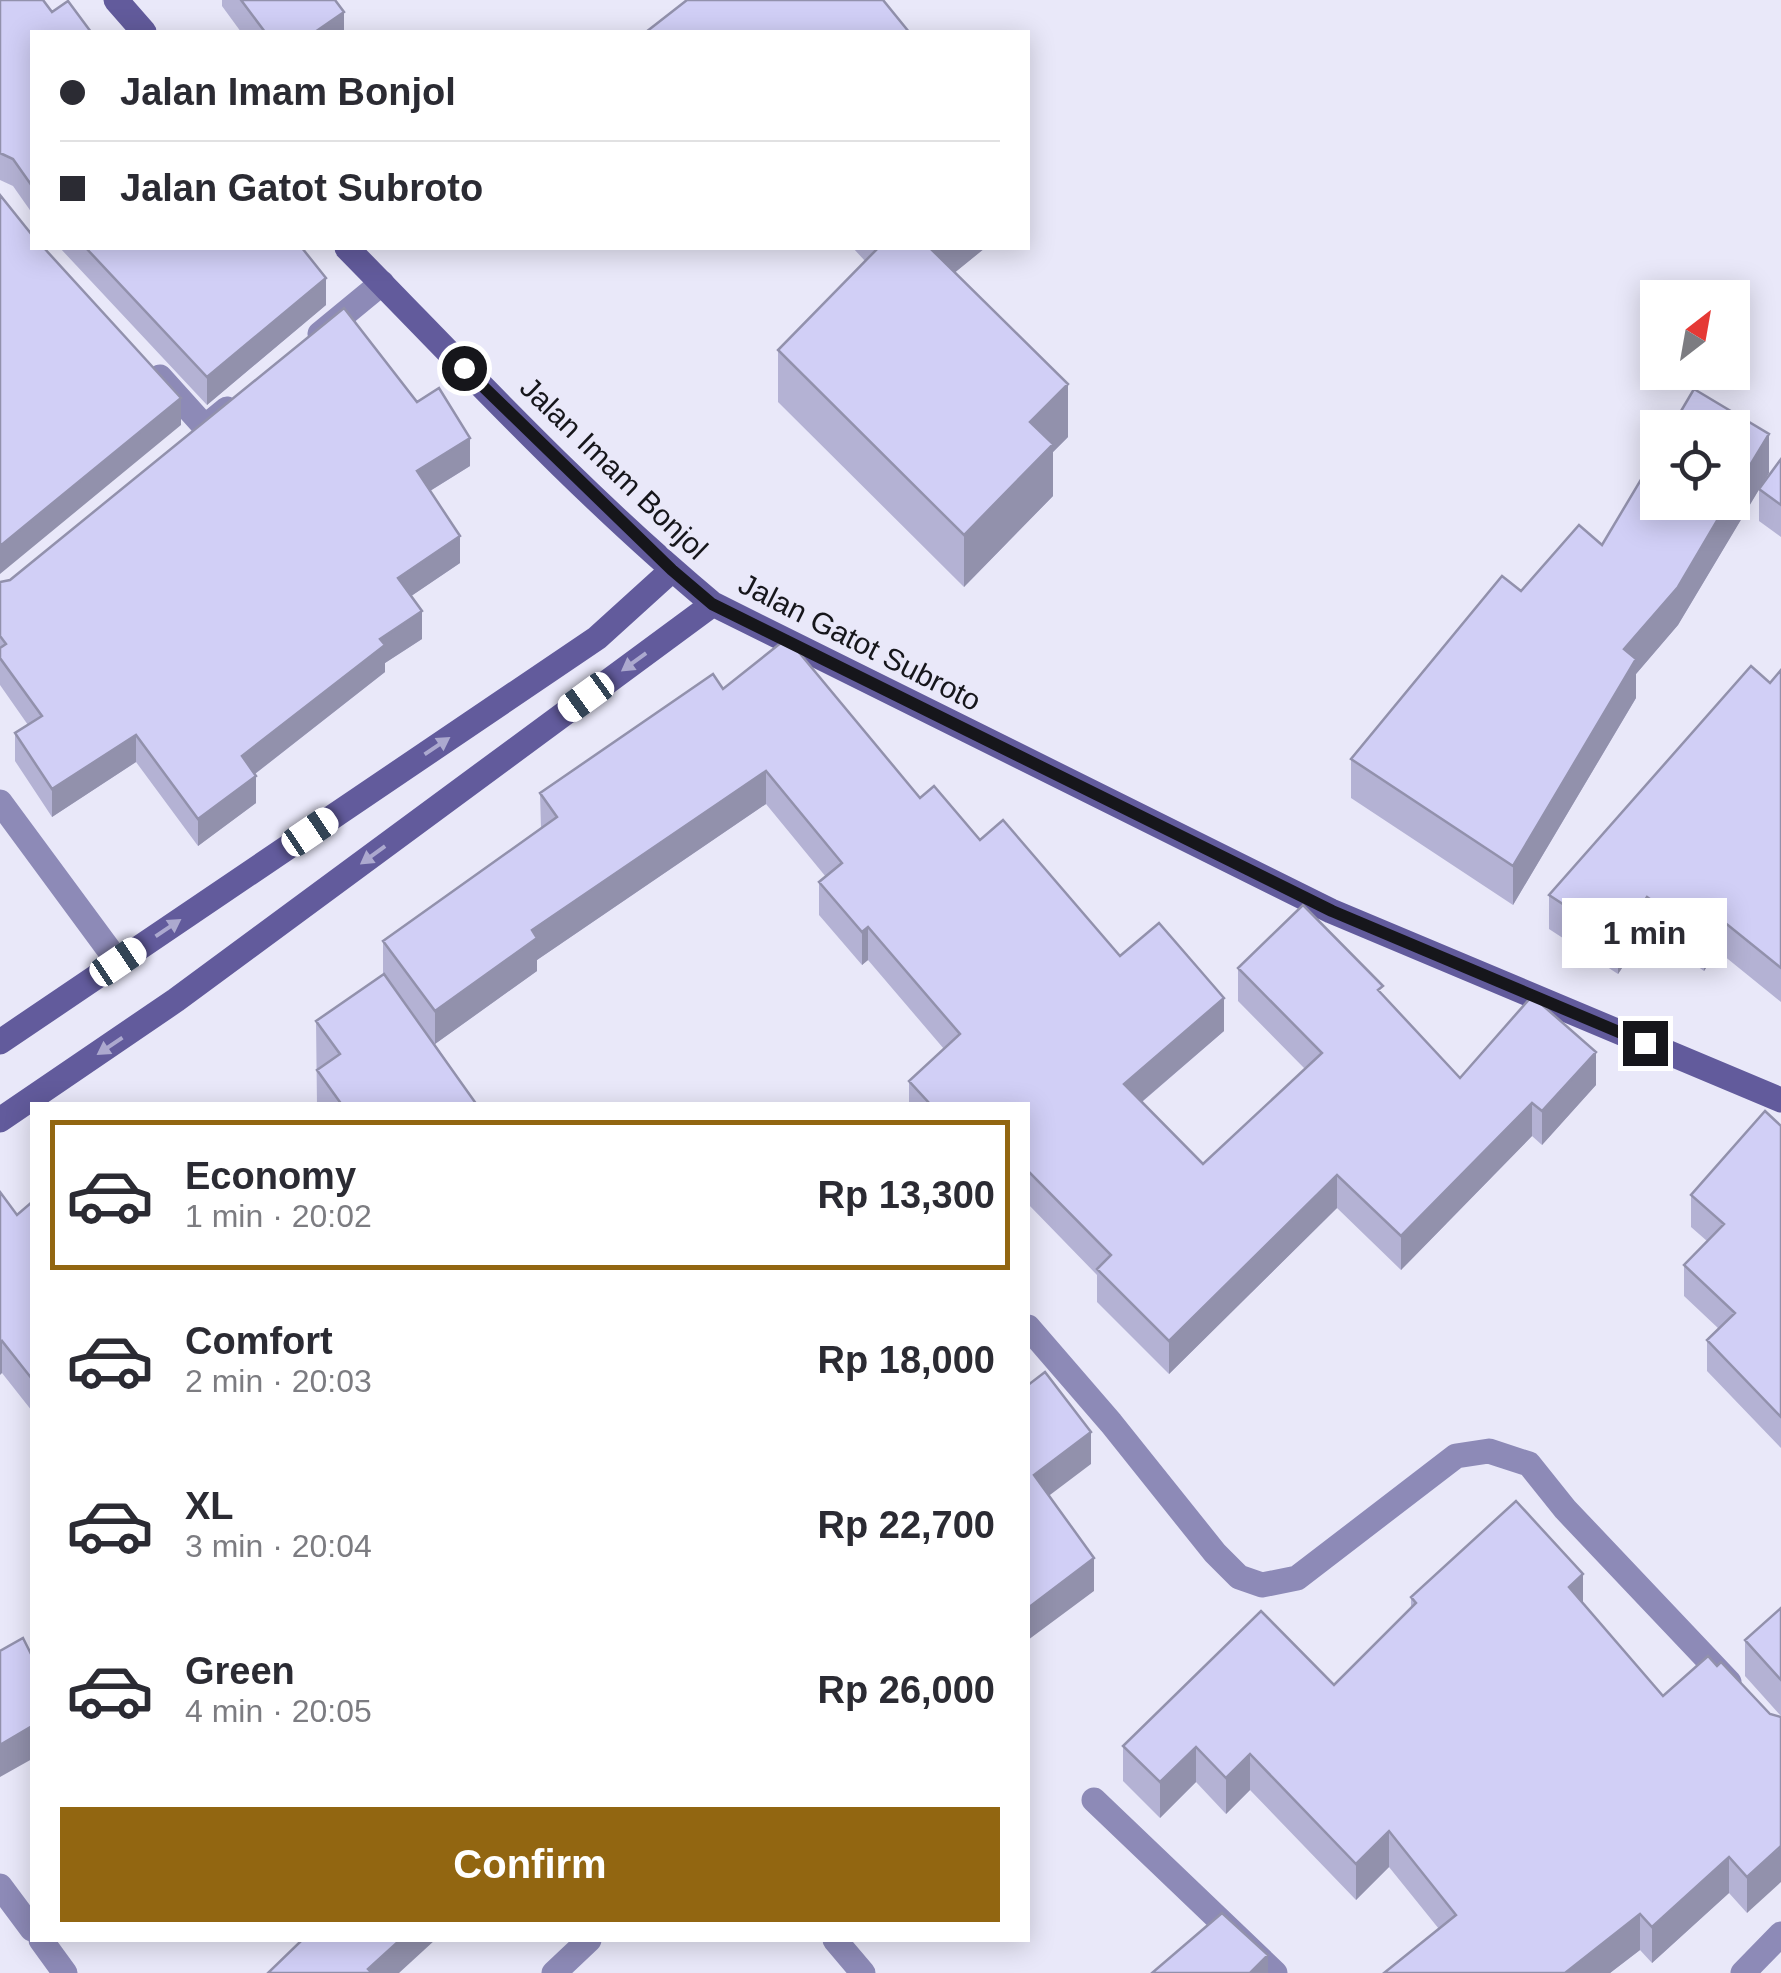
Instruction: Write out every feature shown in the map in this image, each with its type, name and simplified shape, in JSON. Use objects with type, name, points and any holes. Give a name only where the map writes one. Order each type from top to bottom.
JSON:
[{"type":"street","points":[[116,0],[142,30]]},
{"type":"street","name":"Jalan Imam Bonjol","points":[[349,250],[492,396],[712,604]]},
{"type":"street","points":[[293,355],[382,283]]},
{"type":"street","points":[[142,358],[198,433],[249,391]]},
{"type":"street","points":[[0,1042],[597,638],[672,570]]},
{"type":"street","name":"Jalan Gatot Subroto","points":[[0,1120],[176,1000],[712,604],[1332,911],[1781,1100]]},
{"type":"street","points":[[0,802],[118,962]]},
{"type":"street","points":[[1030,1329],[1215,1553],[1240,1577],[1262,1585],[1297,1578],[1447,1462],[1471,1452],[1504,1454],[1529,1464],[1740,1695]]},
{"type":"street","points":[[1094,1800],[1274,1973]]},
{"type":"street","points":[[0,1886],[30,1927]]},
{"type":"street","points":[[1742,1973],[1781,1934]]},
{"type":"street","points":[[42,1942],[66,1973]]},
{"type":"street","points":[[554,1973],[588,1942]]},
{"type":"street","points":[[837,1942],[864,1973]]},
{"type":"building","points":[[0,0],[43,0],[52,12],[68,1],[90,30],[30,30],[30,183],[13,159],[0,153]]},
{"type":"building","points":[[241,0],[335,0],[344,12],[318,30],[264,30]]},
{"type":"building","points":[[687,0],[883,0],[907,30],[649,30]]},
{"type":"building","points":[[0,195],[30,232],[30,250],[46,250],[181,398],[0,546]]},
{"type":"building","points":[[88,250],[304,250],[326,278],[207,377]]},
{"type":"building","points":[[876,250],[932,250],[1068,384],[1030,422],[1053,444],[964,535],[778,350]]},
{"type":"building","points":[[344,308],[417,402],[439,388],[470,438],[417,471],[460,536],[398,578],[422,611],[380,639],[385,645],[242,756],[256,776],[198,819],[136,735],[52,789],[15,733],[42,716],[0,658],[0,648],[6,644],[0,636],[0,582],[10,580]]},
{"type":"building","points":[[1696,390],[1729,410],[1682,410]]},
{"type":"building","points":[[1750,423],[1769,434],[1750,465]]},
{"type":"building","points":[[1781,459],[1781,505],[1759,489]]},
{"type":"building","points":[[1640,481],[1640,520],[1717,520],[1678,587],[1624,649],[1636,659],[1513,866],[1351,759],[1502,576],[1521,591],[1579,525],[1602,545]]},
{"type":"building","points":[[787,638],[920,798],[934,786],[980,840],[1003,820],[1120,956],[1159,923],[1224,998],[1124,1084],[1203,1164],[1322,1053],[1238,968],[1303,905],[1383,986],[1378,990],[1460,1078],[1532,996],[1596,1052],[1542,1111],[1532,1103],[1401,1236],[1337,1175],[1169,1341],[1097,1269],[1111,1255],[1030,1173],[1030,1102],[928,1102],[909,1081],[960,1034],[868,927],[862,932],[819,882],[842,863],[766,771],[532,930],[537,938],[435,1011],[383,941],[557,817],[540,793],[713,674],[723,689]]},
{"type":"building","points":[[1751,666],[1770,683],[1781,670],[1781,968],[1718,917],[1704,937],[1647,897],[1618,940],[1549,895]]},
{"type":"building","points":[[384,974],[475,1102],[340,1102],[317,1070],[340,1054],[316,1021]]},
{"type":"building","points":[[1765,1111],[1781,1126],[1781,1417],[1707,1340],[1735,1313],[1684,1265],[1724,1224],[1691,1195]]},
{"type":"building","points":[[0,1192],[17,1215],[30,1204],[30,1376],[0,1343]]},
{"type":"building","points":[[1045,1372],[1091,1432],[1034,1475],[1094,1558],[1030,1606],[1030,1383]]},
{"type":"building","points":[[1516,1501],[1583,1574],[1569,1587],[1663,1696],[1708,1656],[1717,1666],[1721,1662],[1770,1714],[1781,1717],[1781,1846],[1747,1877],[1729,1857],[1652,1927],[1640,1914],[1565,1973],[1384,1973],[1456,1915],[1389,1831],[1356,1864],[1250,1754],[1226,1778],[1196,1747],[1160,1782],[1123,1746],[1261,1611],[1334,1685],[1416,1603],[1411,1597]]},
{"type":"building","points":[[1781,1608],[1781,1680],[1745,1640]]},
{"type":"building","points":[[23,1638],[30,1652],[30,1727],[0,1745],[0,1651]]},
{"type":"building","points":[[1222,1913],[1268,1955],[1250,1973],[1152,1973]]},
{"type":"building","points":[[300,1942],[398,1942],[368,1969],[372,1973],[268,1973]]},
{"type":"route","points":[[464,368],[712,604],[1332,911],[1645,1043]]}]
